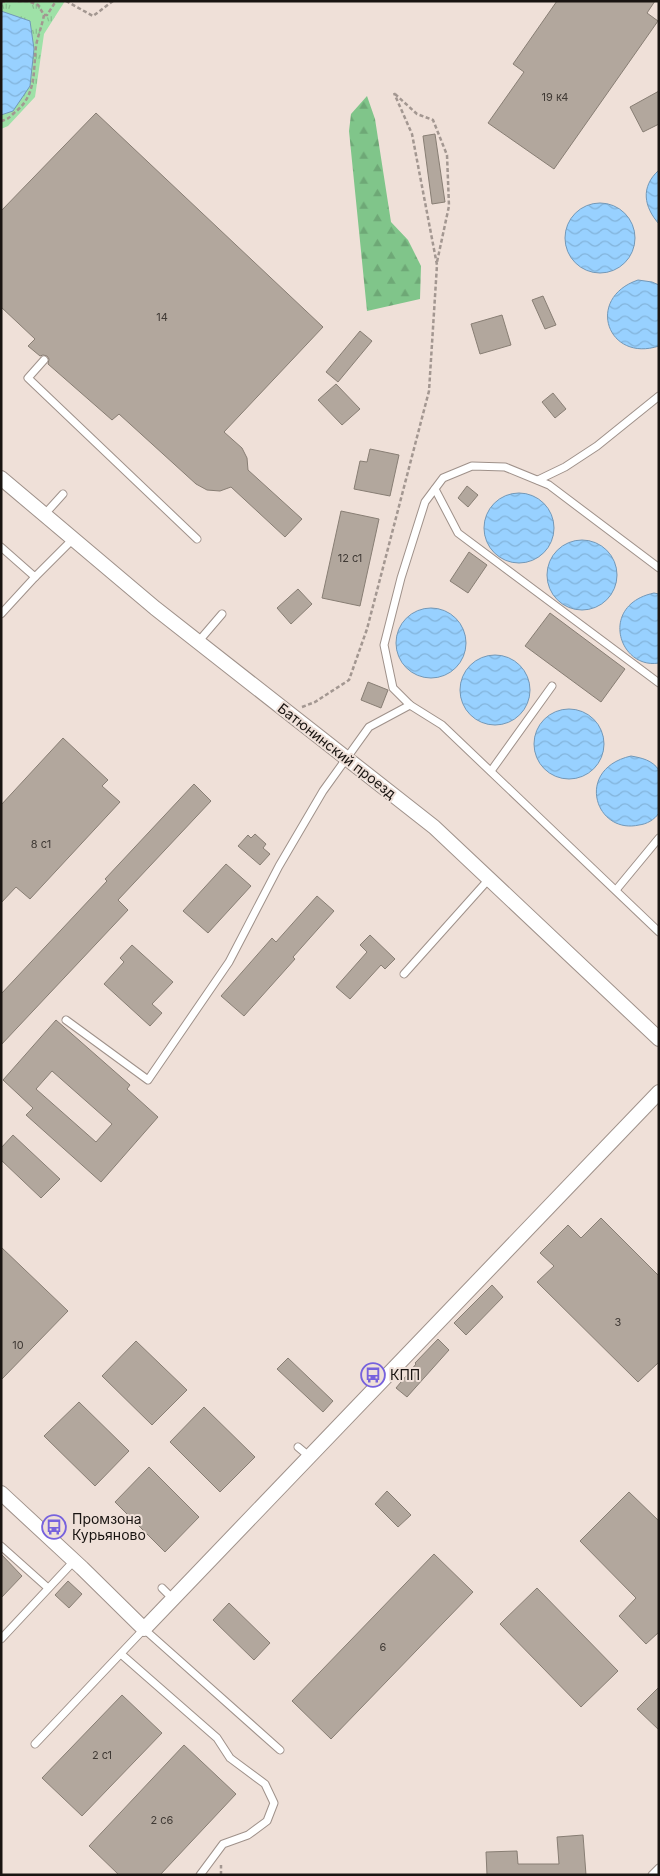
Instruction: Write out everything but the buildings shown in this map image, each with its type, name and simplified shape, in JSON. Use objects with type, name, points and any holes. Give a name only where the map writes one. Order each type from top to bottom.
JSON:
[{"type":"street","name":"Батюнинский проезд","points":[[1,478],[198,642],[434,827],[659,1039]]},
{"type":"street","points":[[1,1493],[74,1560],[144,1629],[659,1092]]},
{"type":"lane","points":[[44,360],[28,378],[197,539]]},
{"type":"lane","points":[[538,480],[565,467],[597,446],[659,396]]},
{"type":"lane","points":[[659,568],[549,485],[505,467],[472,466],[444,478],[425,502],[400,578],[384,645],[393,688],[410,705],[442,725],[659,932]]},
{"type":"lane","points":[[435,489],[458,533],[659,683]]},
{"type":"lane","points":[[44,515],[63,494]]},
{"type":"lane","points":[[1,614],[73,539]]},
{"type":"lane","points":[[1,547],[35,577]]},
{"type":"lane","points":[[198,642],[222,614]]},
{"type":"lane","points":[[490,771],[552,686]]},
{"type":"lane","points":[[66,1020],[148,1080],[229,962],[323,791],[369,727],[410,705]]},
{"type":"lane","points":[[616,890],[659,838]]},
{"type":"lane","points":[[404,974],[489,878]]},
{"type":"lane","points":[[298,1447],[310,1457]]},
{"type":"lane","points":[[1,1546],[48,1588]]},
{"type":"lane","points":[[1,1639],[74,1560]]},
{"type":"lane","points":[[162,1588],[173,1599]]},
{"type":"lane","points":[[35,1744],[144,1629],[280,1750]]},
{"type":"lane","points":[[121,1654],[217,1738],[230,1758],[265,1784],[274,1803],[267,1820],[248,1835],[223,1844],[200,1875]]},
{"type":"lane","points":[[652,1875],[659,1868]]},
{"type":"path","points":[[1,2],[8,1]]},
{"type":"path","points":[[1,121],[20,108],[33,86],[36,46],[44,15],[38,5],[28,1],[15,1]]},
{"type":"path","points":[[44,15],[47,15],[56,1]]},
{"type":"path","points":[[66,1],[93,16],[113,1]]},
{"type":"path","points":[[287,712],[315,702],[349,680],[367,629],[430,390],[437,264],[449,206],[447,155],[433,120],[417,114],[394,93],[412,134],[437,264]]},
{"type":"green space","points":[[1,1],[65,1],[44,34],[35,97],[8,126],[1,129]]},
{"type":"green space","points":[[367,96],[375,119],[391,222],[408,240],[421,266],[420,299],[367,311],[349,131],[351,114]]},
{"type":"water","points":[[1,11],[30,21],[34,49],[30,86],[13,111],[1,115]]},
{"type":"water","points":[[659,170],[659,224],[650,211],[646,197],[649,183]]},
{"type":"water","points":[[600,203],[619,209],[629,219],[635,238],[629,257],[619,267],[600,273],[581,267],[571,257],[565,238],[571,219],[581,209]]},
{"type":"water","points":[[638,280],[659,285],[659,346],[641,349],[626,345],[616,337],[609,326],[608,313],[612,300],[622,289]]},
{"type":"water","points":[[519,493],[532,496],[544,503],[551,515],[554,528],[551,541],[544,553],[532,560],[519,563],[506,560],[494,553],[487,541],[484,528],[487,515],[494,503],[506,496]]},
{"type":"water","points":[[582,540],[595,543],[607,550],[614,562],[617,575],[614,588],[607,600],[595,607],[582,610],[569,607],[557,600],[550,588],[547,575],[550,562],[557,550],[569,543]]},
{"type":"water","points":[[654,593],[659,594],[659,663],[645,662],[633,657],[625,647],[620,635],[620,622],[626,610],[636,600]]},
{"type":"water","points":[[431,608],[444,611],[456,618],[463,630],[466,643],[463,656],[456,668],[444,675],[431,678],[418,675],[406,668],[399,656],[396,643],[399,630],[406,618],[418,611]]},
{"type":"water","points":[[495,655],[508,658],[520,665],[527,677],[530,690],[527,703],[520,715],[508,722],[495,725],[482,722],[470,715],[463,703],[460,690],[463,677],[470,665],[482,658]]},
{"type":"water","points":[[569,709],[582,712],[594,719],[601,731],[604,744],[601,757],[594,769],[582,776],[569,779],[556,776],[544,769],[537,757],[534,744],[537,731],[544,719],[556,712]]},
{"type":"water","points":[[631,756],[650,762],[659,770],[659,813],[653,820],[639,825],[624,825],[611,820],[602,811],[597,799],[597,786],[602,774],[613,763]]},
{"type":"place","name":"КПП","points":[[373,1375]]},
{"type":"place","name":"Промзона Курьяново","points":[[54,1527]]}]
